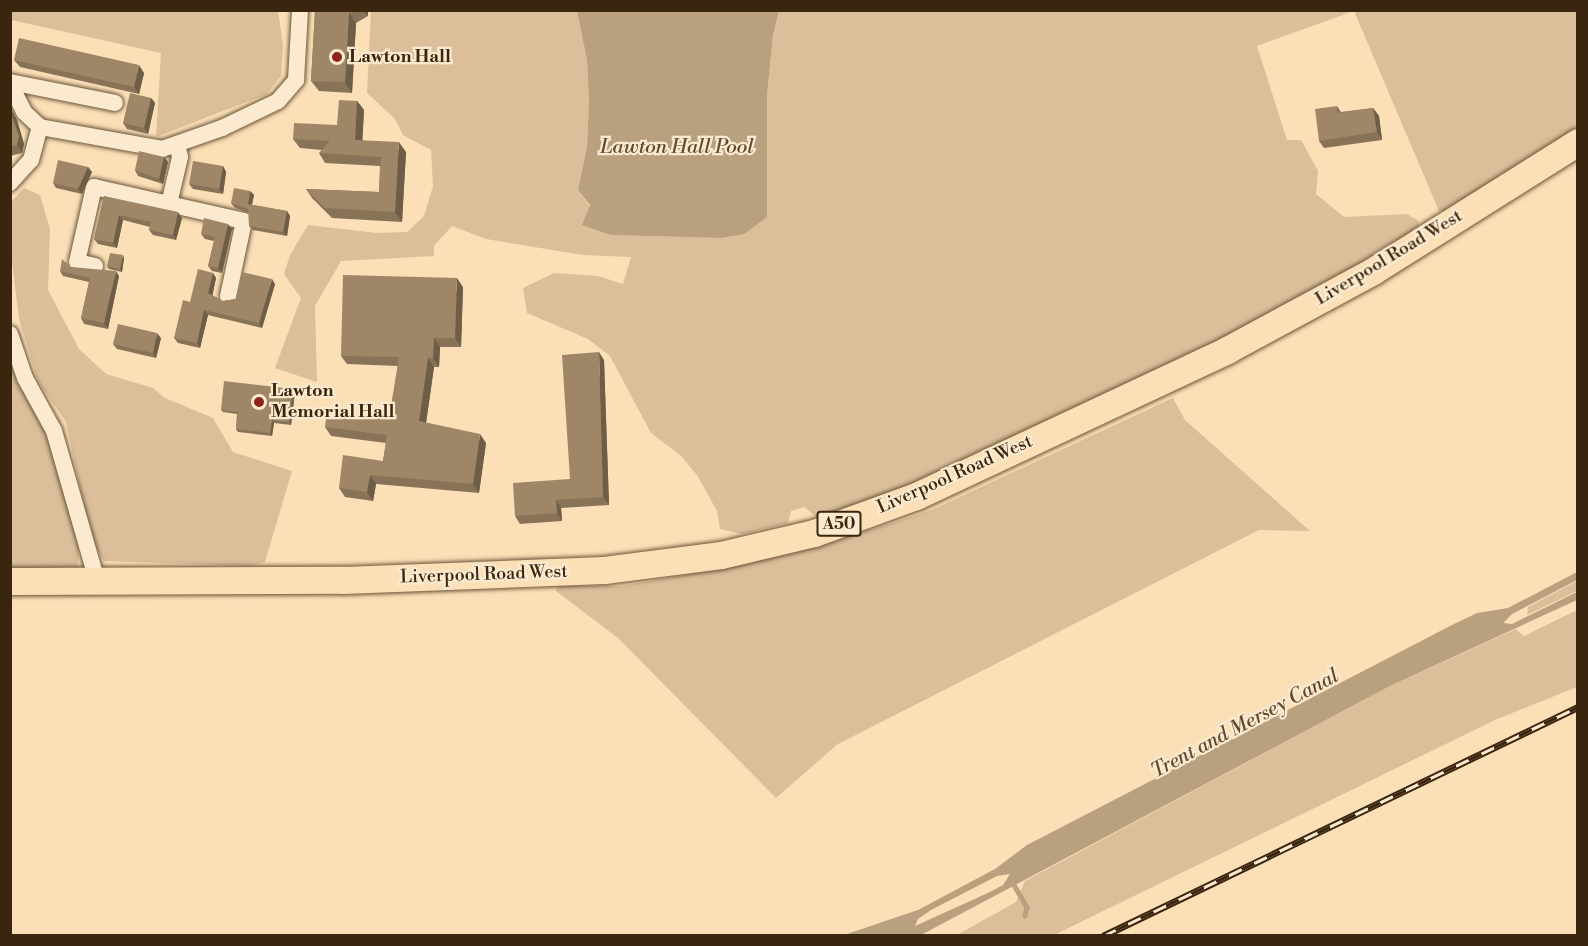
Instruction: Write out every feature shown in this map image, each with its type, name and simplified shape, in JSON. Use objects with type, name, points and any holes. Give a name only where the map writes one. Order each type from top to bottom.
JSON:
[{"type":"main road","name":"Liverpool Road West","points":[[10,581],[343,580],[604,570],[721,555],[814,533],[916,496],[1227,350],[1373,271],[1578,142]]},
{"type":"street","points":[[10,83],[24,112],[40,128],[77,132],[162,149],[278,101],[296,80],[300,10]]},
{"type":"street","points":[[10,83],[115,103]]},
{"type":"street","points":[[10,183],[31,160],[40,128]]},
{"type":"street","points":[[169,204],[180,157],[177,144]]},
{"type":"street","points":[[95,266],[77,262],[94,187],[244,221],[228,296]]},
{"type":"street","points":[[10,334],[25,378],[54,431],[97,581]]},
{"type":"shaded area","points":[[11,10],[278,11],[283,45],[281,76],[267,94],[156,137],[161,53],[11,20]]},
{"type":"shaded area","points":[[371,11],[577,11],[587,60],[589,101],[587,147],[578,190],[611,235],[721,238],[767,217],[767,96],[773,35],[779,11],[1354,11],[1257,46],[1287,140],[1301,140],[1318,171],[1316,194],[1344,217],[1407,214],[1419,221],[1418,233],[1241,332],[926,481],[819,519],[804,507],[791,511],[788,523],[742,534],[720,529],[717,511],[697,475],[681,456],[651,433],[610,356],[588,339],[527,313],[523,288],[554,273],[598,276],[623,284],[631,257],[583,255],[486,239],[452,226],[434,246],[434,256],[341,261],[315,306],[317,382],[275,368],[301,298],[284,274],[290,255],[308,225],[377,233],[407,232],[424,216],[433,186],[431,150],[403,135],[395,119],[367,93]]},
{"type":"shaded area","points":[[1354,11],[1577,11],[1577,132],[1453,212],[1439,211]]},
{"type":"shaded area","points":[[24,188],[40,195],[50,229],[48,290],[79,349],[106,374],[153,388],[165,398],[213,418],[233,452],[292,471],[265,562],[250,566],[104,561],[91,539],[66,422],[38,381],[19,319],[11,254],[10,203]]},
{"type":"shaded area","points":[[10,357],[17,382],[40,415],[52,449],[79,539],[78,568],[11,571]]},
{"type":"shaded area","points":[[1173,398],[1185,420],[1310,531],[1259,530],[838,744],[776,798],[618,638],[556,591],[558,586],[621,586],[715,570],[814,548],[932,510]]},
{"type":"shaded area","points":[[1577,581],[1577,591],[1527,615],[1528,607]]},
{"type":"shaded area","points":[[1577,610],[1577,687],[1497,719],[1054,935],[955,936],[1016,902],[1025,881],[1390,686],[1516,629],[1524,636]]},
{"type":"water","name":"Lawton Hall Pool","points":[[577,11],[779,11],[773,35],[767,96],[767,217],[744,234],[721,238],[611,235],[582,225],[590,205],[578,190],[587,147],[589,101],[587,60]]},
{"type":"water","points":[[1577,572],[1577,580],[1512,614],[1503,623],[1512,624],[1577,592],[1577,600],[1390,686],[921,935],[844,935],[918,910],[995,869],[1027,845],[1452,625],[1477,613],[1508,608]],"holes":[[[1010,874],[1003,885],[990,892],[915,926],[918,919],[931,910],[997,876]]]},
{"type":"building","name":"Lawton Hall","points":[[315,10],[353,10],[349,13],[345,82],[311,81]]},
{"type":"building","points":[[19,38],[139,65],[134,87],[14,60]]},
{"type":"building","points":[[130,93],[151,98],[144,128],[123,123]]},
{"type":"building","points":[[339,100],[357,101],[355,140],[399,142],[395,212],[325,208],[306,189],[379,192],[381,157],[319,153],[330,141],[293,139],[294,123],[337,125]]},
{"type":"building","points":[[1337,106],[1337,113],[1373,108],[1377,132],[1319,141],[1315,109]]},
{"type":"building","points":[[10,110],[19,136],[17,145],[10,147]]},
{"type":"building","points":[[139,151],[164,157],[159,179],[135,170]]},
{"type":"building","points":[[58,160],[88,167],[78,189],[53,183]]},
{"type":"building","points":[[193,161],[223,166],[219,189],[189,184]]},
{"type":"building","points":[[234,188],[250,191],[248,204],[287,211],[283,232],[249,226],[248,209],[231,203]]},
{"type":"building","points":[[104,196],[178,212],[173,235],[149,230],[151,222],[119,215],[113,243],[94,239]]},
{"type":"building","points":[[204,218],[228,224],[218,268],[208,266],[215,237],[201,234]]},
{"type":"building","points":[[110,253],[123,255],[120,269],[107,266]]},
{"type":"building","points":[[62,259],[71,267],[116,271],[104,323],[81,318],[90,278],[60,271]]},
{"type":"building","points":[[198,269],[213,273],[208,293],[223,301],[236,299],[242,272],[272,279],[259,323],[204,310],[197,343],[174,338],[183,300],[190,302]]},
{"type":"building","points":[[343,275],[457,278],[455,338],[434,338],[433,358],[428,358],[419,421],[480,434],[473,484],[370,475],[367,492],[339,488],[343,455],[383,461],[387,435],[325,427],[327,411],[389,419],[399,357],[341,356]]},
{"type":"building","points":[[118,324],[157,333],[153,353],[113,344]]},
{"type":"building","points":[[599,352],[603,497],[556,500],[557,513],[515,516],[513,483],[570,479],[562,355]]},
{"type":"building","name":"Lawton Memorial Hall","points":[[224,381],[293,389],[289,422],[272,420],[270,433],[236,429],[238,412],[221,410]]},
{"type":"waterway","points":[[1013,883],[1027,907],[1025,916]]},
{"type":"railway","points":[[1103,936],[1578,707]]},
{"type":"place","name":"Lawton Hall","points":[[337,57]]},
{"type":"place","name":"Lawton Memorial Hall","points":[[259,402]]},
{"type":"water label","name":"Trent and Mersey Canal","points":[[1245,724]]}]
